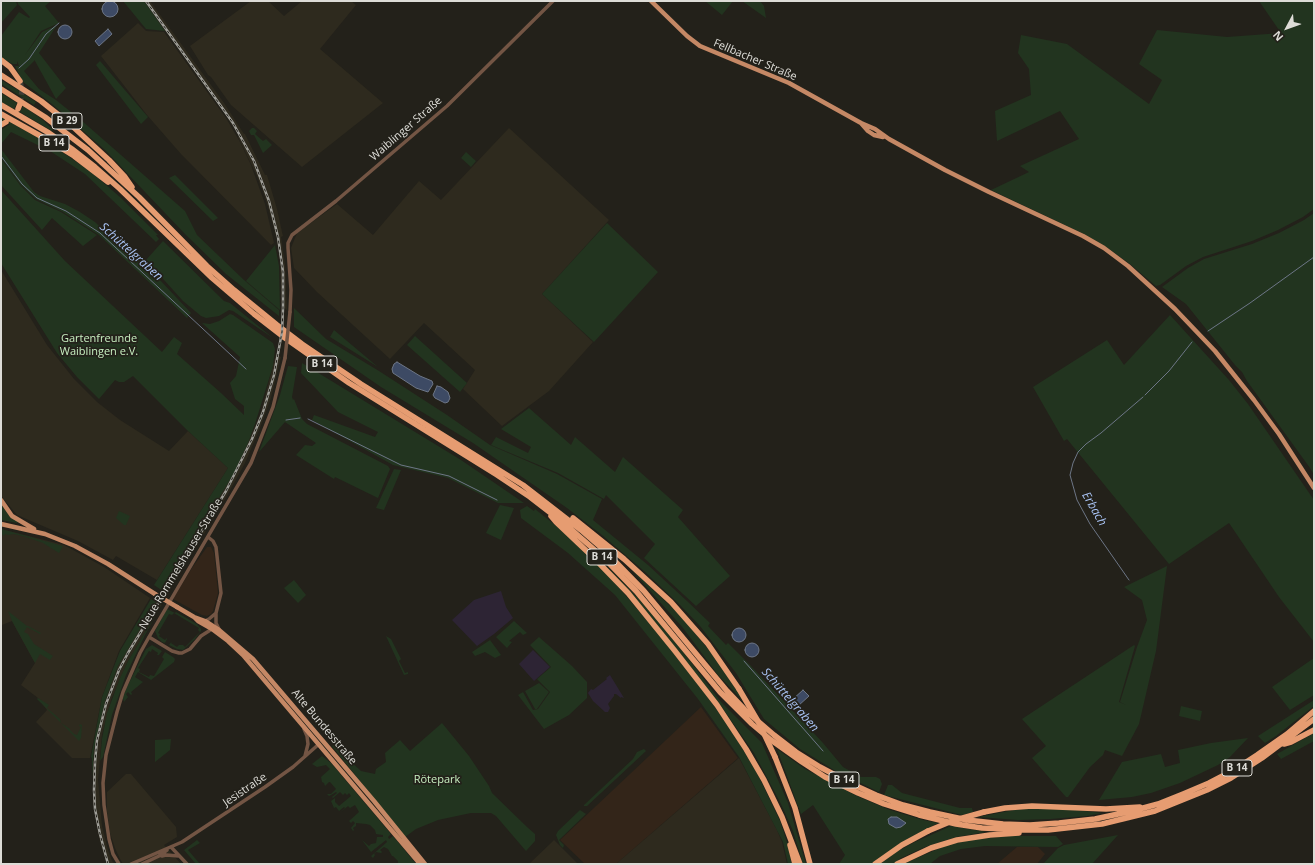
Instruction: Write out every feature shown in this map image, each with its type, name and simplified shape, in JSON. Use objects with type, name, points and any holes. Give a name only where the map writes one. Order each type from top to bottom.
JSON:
[{"type":"highway","points":[[1,60],[10,67],[20,81]]},
{"type":"highway","name":"B 29","points":[[1,76],[44,104],[77,130],[125,177],[139,197]]},
{"type":"highway","name":"B 14","points":[[1,89],[71,136],[139,197],[216,275],[302,344],[361,384],[491,464],[534,494],[581,530],[624,570],[650,597],[727,691],[745,710],[792,749],[844,780],[886,799],[955,818],[1030,825],[1077,822],[1113,816],[1150,806],[1192,791],[1234,770],[1272,745],[1314,712]]},
{"type":"highway","name":"B 29","points":[[1,106],[68,146],[120,189]]},
{"type":"highway","name":"B 14","points":[[1,114],[57,145],[120,189],[212,278],[275,331],[343,379],[481,464],[530,497],[580,537],[625,579],[650,606],[720,692],[771,740],[829,779],[858,793],[906,811],[960,824],[1026,830],[1060,829],[1097,825],[1164,808],[1223,782],[1283,744],[1314,719]]},
{"type":"highway","points":[[534,494],[551,502],[564,511],[662,592],[708,644],[740,689],[759,723],[775,757],[795,808],[810,864]]},
{"type":"highway","points":[[546,510],[556,522],[585,549],[628,594],[668,641],[735,731],[772,796],[800,864]]},
{"type":"highway","points":[[1283,744],[1291,742],[1314,730]]},
{"type":"highway","points":[[875,864],[902,845],[928,831],[961,818],[984,812],[1032,806],[1106,808],[1150,806]]},
{"type":"highway","points":[[897,864],[931,848],[957,840],[990,835],[1019,833],[1026,830]]},
{"type":"highway","points":[[790,837],[790,845],[795,864]]},
{"type":"main road","name":"Fellbacher Straße","points":[[651,1],[687,36],[700,46],[789,83],[861,124],[874,135],[885,137],[989,192],[1066,228],[1097,244],[1128,266],[1155,289],[1196,330],[1236,376],[1279,434],[1314,488]]},
{"type":"main road","points":[[1,500],[12,516],[38,532]]},
{"type":"main road","name":"Alte Bundesstraße","points":[[1,524],[38,532],[57,538],[85,551],[120,571],[194,617],[198,621],[219,630],[253,659],[324,740],[425,864]]},
{"type":"main road","name":"Alte Bundesstraße","points":[[204,623],[228,640],[243,655],[420,864]]},
{"type":"street","name":"Waiblinger Straße","points":[[291,274],[288,243],[292,235],[342,196],[447,106],[554,1]]},
{"type":"street","name":"Neue Rommelshauser Straße","points":[[119,864],[111,848],[103,788],[106,755],[116,712],[123,692],[148,637],[237,488],[253,458],[273,407],[285,358],[292,290],[291,274]]},
{"type":"street","points":[[208,537],[215,543],[220,571],[221,593],[216,613],[216,623],[219,630]]},
{"type":"street","points":[[148,637],[179,653],[188,651],[204,631],[204,623],[216,613]]},
{"type":"street","points":[[201,636],[212,629]]},
{"type":"street","points":[[303,726],[308,744],[304,757]]},
{"type":"street","name":"Jesistraße","points":[[131,864],[182,842],[265,788],[324,740]]},
{"type":"street","points":[[171,847],[187,864]]},
{"type":"street","name":"Jesistraße","points":[[142,864],[159,856],[171,847]]},
{"type":"street","points":[[159,856],[180,856]]},
{"type":"shaded area","points":[[144,1],[150,1],[224,103],[245,134],[265,175],[267,175],[283,236],[281,237],[285,264],[287,310],[282,306],[280,260],[277,238],[262,188],[238,137],[239,136],[221,108]]},
{"type":"shaded area","points":[[251,1],[268,1],[284,16],[302,1],[351,1],[356,5],[320,49],[383,103],[302,167],[231,105],[208,75],[190,46]]},
{"type":"shaded area","points":[[138,23],[146,31],[164,32],[226,118],[251,165],[265,204],[274,243],[271,245],[181,154],[147,115],[101,56]]},
{"type":"shaded area","points":[[509,128],[609,220],[542,294],[593,342],[549,391],[502,426],[463,389],[475,370],[424,323],[390,359],[317,292],[294,268],[291,248],[297,233],[337,204],[373,235],[419,181],[441,200]]},
{"type":"shaded area","points":[[1,270],[47,345],[74,379],[97,402],[120,420],[169,451],[188,431],[228,468],[157,580],[116,556],[113,560],[78,541],[17,515],[1,496]]},
{"type":"shaded area","points":[[276,354],[281,357],[271,398],[245,463],[127,663],[111,700],[102,735],[98,780],[102,826],[108,850],[112,861],[115,864],[107,864],[97,827],[93,801],[93,779],[94,749],[99,722],[107,695],[118,666],[129,646],[238,466],[261,412]]},
{"type":"shaded area","points":[[1,529],[64,545],[104,567],[150,598],[119,651],[102,697],[90,758],[72,758],[36,722],[47,710],[38,698],[21,685],[35,663],[12,621],[2,625],[1,624]]},
{"type":"shaded area","points":[[207,547],[211,547],[214,553],[218,593],[213,611],[207,616],[202,615],[173,599]]},
{"type":"shaded area","points":[[501,591],[506,607],[513,618],[477,646],[452,620],[474,600]]},
{"type":"shaded area","points":[[533,650],[550,667],[534,681],[519,664]]},
{"type":"shaded area","points":[[610,675],[624,698],[614,694],[608,704],[610,708],[608,712],[605,712],[593,701],[588,693]]},
{"type":"shaded area","points":[[701,707],[738,758],[616,864],[585,864],[560,840]]},
{"type":"shaded area","points":[[739,758],[777,830],[782,842],[787,864],[616,864]]},
{"type":"shaded area","points":[[126,774],[131,774],[176,827],[177,837],[164,845],[181,864],[123,864],[110,833],[107,811],[107,792]]},
{"type":"shaded area","points":[[554,840],[578,864],[529,864],[551,843]]},
{"type":"shaded area","points":[[1017,847],[1038,847],[1045,854],[1037,864],[997,864]]},
{"type":"green space","points":[[1,1],[16,1],[17,5],[1,23]]},
{"type":"green space","points":[[17,1],[51,1],[45,6],[59,23],[41,31],[25,55],[42,32],[57,25],[39,53],[66,88],[56,99],[35,60],[24,71],[39,89],[56,100],[81,120],[185,211],[197,235],[244,280],[279,310],[279,316],[226,274],[185,234],[105,150],[52,104],[23,82],[15,66],[19,66],[17,61],[17,64],[13,64],[1,58],[1,36],[19,12],[29,18],[30,17]]},
{"type":"green space","points":[[123,1],[144,1],[165,31],[146,29]]},
{"type":"green space","points":[[705,1],[733,1],[722,15]]},
{"type":"green space","points":[[742,1],[760,1],[764,6],[766,18]]},
{"type":"green space","points":[[1259,1],[1314,1],[1314,209],[1303,217],[1252,241],[1203,257],[1186,266],[1160,285],[1156,286],[1130,264],[1105,246],[1084,234],[991,190],[1029,172],[1020,166],[1079,139],[1060,111],[997,141],[995,111],[1031,95],[1029,69],[1018,53],[1021,35],[1067,44],[1149,104],[1162,80],[1139,64],[1157,30],[1227,37],[1281,33]]},
{"type":"green space","points":[[100,61],[148,117],[141,124],[96,65]]},
{"type":"green space","points":[[1,80],[36,102],[34,105],[1,84]]},
{"type":"green space","points":[[1,93],[17,103],[14,109],[1,102]]},
{"type":"green space","points":[[23,106],[43,120],[53,130],[52,131],[20,112]]},
{"type":"green space","points":[[1,117],[55,147],[91,172],[120,197],[158,235],[156,235],[159,239],[156,242],[85,174],[50,151],[11,132],[1,144],[1,130],[10,124],[5,121],[1,124]]},
{"type":"green space","points":[[252,128],[257,131],[255,134],[263,141],[266,139],[272,145],[263,153],[254,135],[251,135],[249,131]]},
{"type":"green space","points":[[1,149],[34,192],[40,196],[65,204],[80,212],[95,222],[135,260],[143,262],[191,313],[187,318],[99,235],[63,212],[36,199],[21,185],[1,158]]},
{"type":"green space","points":[[466,152],[476,161],[471,167],[461,158]]},
{"type":"green space","points":[[1,159],[20,185],[35,200],[61,212],[97,235],[83,246],[52,218],[42,230],[1,185]]},
{"type":"green space","points":[[175,175],[218,218],[213,221],[169,178]]},
{"type":"green space","name":"Gartenfreunde Waiblingen e.V.","points":[[1,190],[65,261],[162,352],[174,337],[182,343],[177,354],[244,415],[244,406],[235,399],[230,383],[236,376],[240,357],[202,323],[210,324],[219,321],[230,314],[273,343],[275,349],[273,366],[248,443],[234,473],[163,591],[154,585],[228,468],[187,430],[133,376],[124,382],[115,380],[99,399],[77,377],[57,353],[1,263]]},
{"type":"green space","points":[[1314,213],[1314,475],[1242,372],[1186,304],[1162,287],[1188,268],[1204,259],[1252,244],[1279,233]]},
{"type":"green space","points":[[607,223],[658,272],[594,342],[542,294]]},
{"type":"green space","points":[[163,241],[224,301],[230,303],[273,338],[233,311],[229,310],[219,316],[206,318],[201,316],[183,301],[146,260]]},
{"type":"green space","points":[[275,245],[279,266],[280,310],[246,281]]},
{"type":"green space","points":[[294,308],[326,339],[379,371],[490,445],[557,474],[602,499],[593,520],[648,565],[710,623],[708,626],[726,645],[728,643],[751,666],[823,743],[843,767],[861,777],[876,777],[880,779],[882,784],[879,792],[834,770],[800,749],[764,719],[736,673],[700,626],[644,571],[602,535],[567,508],[473,443],[381,387],[294,327]]},
{"type":"green space","points":[[1170,315],[1229,380],[1248,404],[1314,500],[1314,642],[1279,597],[1229,523],[1169,564],[1067,439],[1064,441],[1033,387],[1107,340],[1124,365]]},
{"type":"green space","points":[[334,330],[378,367],[330,337]]},
{"type":"green space","points":[[415,336],[467,383],[460,392],[407,345]]},
{"type":"green space","points":[[302,363],[461,460],[524,503],[498,503],[448,478],[393,465],[312,420],[314,415],[375,437],[378,432],[338,412],[301,373]]},
{"type":"green space","points":[[288,366],[297,367],[292,397],[302,419],[307,424],[388,466],[390,469],[378,498],[335,477],[334,479],[296,455],[305,445],[312,446],[316,443],[285,422],[259,452],[280,395]]},
{"type":"green space","points":[[529,408],[571,445],[575,437],[615,472],[623,457],[683,510],[678,517],[730,576],[696,606],[644,558],[655,544],[606,495],[604,499],[558,473],[491,445],[496,437],[528,453],[531,447],[501,429]]},
{"type":"green space","points":[[394,469],[401,470],[384,510],[376,508]]},
{"type":"green space","points":[[1,502],[18,522],[17,523],[1,520]]},
{"type":"green space","points":[[500,505],[514,508],[501,540],[486,533]]},
{"type":"green space","points":[[527,506],[534,511],[535,509],[560,529],[592,558],[662,638],[705,693],[735,736],[758,775],[780,821],[792,864],[788,864],[783,842],[739,757],[698,699],[615,595],[568,553],[521,518],[520,510]]},
{"type":"green space","points":[[119,511],[130,516],[126,525],[116,518]]},
{"type":"green space","points":[[1,529],[63,546],[59,553],[43,543],[26,537],[14,534],[5,534],[4,536],[1,534]]},
{"type":"green space","points":[[602,561],[641,601],[682,650],[721,702],[762,743],[788,803],[806,864],[803,864],[793,831],[781,804],[754,753],[719,703],[653,620]]},
{"type":"green space","points":[[1167,566],[1156,651],[1139,724],[1122,756],[1105,750],[1103,755],[1090,767],[1068,797],[1066,797],[1032,758],[1046,746],[1022,719],[1134,645],[1135,646],[1119,702],[1126,705],[1120,702],[1147,620],[1142,600],[1124,587]]},
{"type":"green space","points":[[629,567],[681,616],[721,665],[745,703],[718,675],[683,628]]},
{"type":"green space","points":[[294,580],[306,595],[298,603],[284,588]]},
{"type":"green space","points":[[151,599],[156,602],[118,666],[105,701],[94,749],[92,778],[91,757],[102,697],[120,651]]},
{"type":"green space","points":[[162,604],[126,675],[112,715],[103,757],[100,761],[107,713],[120,678],[128,661]]},
{"type":"green space","points":[[167,609],[175,613],[176,612],[197,624],[201,629],[201,631],[195,639],[183,650],[169,645],[172,641],[171,643],[177,647],[179,645],[183,645],[185,647],[200,632],[198,630],[199,628],[174,613],[172,615],[169,614],[158,633],[160,634],[159,636],[165,640],[167,638],[165,643],[162,642],[158,638],[155,631]]},
{"type":"green space","points":[[8,611],[27,626],[41,633],[40,634],[27,627],[24,632],[28,634],[34,644],[53,656],[50,660],[40,654],[35,663]]},
{"type":"green space","points":[[514,621],[527,633],[523,635],[520,632],[509,641],[512,642],[507,648],[496,637]]},
{"type":"green space","points":[[386,636],[391,639],[401,659],[399,661],[405,673],[408,672],[408,674],[404,675]]},
{"type":"green space","points":[[539,637],[572,666],[587,682],[587,698],[569,715],[544,729],[518,695],[523,692],[533,710],[538,709],[550,692],[537,679],[551,667],[530,645]]},
{"type":"green space","points":[[490,640],[501,655],[495,658],[485,652],[475,656],[472,652]]},
{"type":"green space","points":[[152,645],[162,651],[159,655],[157,655],[158,653],[152,649],[151,652],[149,651],[138,668],[140,669],[139,672],[149,677],[150,675],[154,676],[164,659],[162,657],[165,652],[175,659],[174,662],[151,680],[138,672],[135,677],[143,682],[131,692],[131,695],[128,692],[126,694],[128,697],[124,702],[123,698],[126,689],[146,649]]},
{"type":"green space","points":[[1314,658],[1314,695],[1290,710],[1272,687]]},
{"type":"green space","points":[[539,683],[549,692],[537,709],[535,709],[525,691]]},
{"type":"green space","points":[[38,698],[49,705],[47,708],[60,719],[61,723],[37,699]]},
{"type":"green space","points":[[1314,700],[1314,706],[1276,736],[1265,743],[1258,736]]},
{"type":"green space","points":[[1181,706],[1202,711],[1200,721],[1179,716]]},
{"type":"green space","points":[[61,723],[77,735],[81,727],[79,726],[80,724],[82,725],[81,738],[79,741]]},
{"type":"green space","name":"Rötepark","points":[[442,723],[469,756],[492,793],[535,834],[535,841],[526,851],[496,816],[491,813],[471,813],[438,820],[416,829],[405,837],[332,746],[338,746],[348,759],[361,771],[375,774],[376,769],[386,762],[385,753],[400,740],[410,751]]},
{"type":"green space","points":[[1314,733],[1314,741],[1281,759],[1277,754]]},
{"type":"green space","points":[[1248,738],[1230,757],[1218,765],[1180,783],[1151,793],[1132,797],[1099,800],[1122,762],[1161,754],[1165,767],[1180,763],[1178,750],[1211,743]]},
{"type":"green space","points":[[171,739],[170,750],[155,762],[155,740]]},
{"type":"green space","points":[[644,749],[646,751],[587,806],[584,806],[633,759],[637,752]]},
{"type":"green space","points":[[777,749],[805,769],[859,797],[890,810],[938,823],[904,841],[871,864],[839,864],[845,855],[813,805],[801,814]]},
{"type":"green space","points":[[322,756],[331,763],[391,834],[388,837],[389,839],[393,836],[416,864],[398,864],[398,861],[392,856],[388,849],[384,847],[380,850],[382,852],[381,853],[376,852],[373,858],[371,856],[387,842],[386,840],[371,852],[362,840],[369,846],[376,843],[377,837],[383,837],[383,835],[376,834],[375,830],[370,825],[366,824],[356,823],[353,831],[351,828],[355,823],[353,821],[351,823],[349,821],[359,812],[355,805],[350,808],[348,806],[341,812],[345,808],[344,807],[339,811],[336,807],[334,808],[331,801],[335,798],[335,802],[339,806],[351,796],[349,793],[347,795],[345,793],[343,795],[340,792],[333,798],[332,797],[337,793],[336,792],[329,796],[327,794],[331,794],[336,789],[330,782],[325,786],[322,782],[321,777],[330,769],[326,765],[317,767],[312,764]]},
{"type":"green space","points":[[888,785],[892,785],[902,793],[960,808],[972,808],[973,812],[962,815],[884,795]]},
{"type":"green space","points":[[1037,808],[1069,809],[1102,813],[1087,816],[1051,819],[1018,820],[978,817],[1014,810]]},
{"type":"green space","points":[[580,810],[586,814],[559,840],[564,845],[563,848],[560,845],[556,835],[558,831]]},
{"type":"green space","points":[[951,826],[986,832],[956,837],[925,847],[901,858],[893,864],[880,864],[896,852]]},
{"type":"green space","points":[[1118,835],[1092,864],[1043,864],[1058,848],[1064,845]]},
{"type":"green space","points":[[1009,836],[1056,836],[1063,844],[1058,847],[985,846],[961,849],[940,856],[930,864],[903,864],[947,845],[969,840]]},
{"type":"green space","points":[[197,840],[200,843],[188,850],[200,864],[196,864],[184,850]]},
{"type":"water","points":[[107,1],[113,1],[118,6],[116,15],[113,17],[107,17],[102,12],[102,6]]},
{"type":"water","points":[[65,25],[70,27],[72,32],[70,37],[65,39],[60,37],[58,32],[60,27]]},
{"type":"water","points":[[108,29],[112,34],[99,46],[95,41]]},
{"type":"water","points":[[397,362],[420,376],[432,381],[433,384],[428,392],[416,388],[393,373],[392,369],[394,364]]},
{"type":"water","points":[[437,386],[448,392],[450,398],[448,402],[445,403],[435,398],[433,395]]},
{"type":"water","points":[[736,628],[742,628],[746,632],[746,638],[742,642],[736,642],[732,638],[732,632]]},
{"type":"water","points":[[752,643],[757,645],[759,650],[757,655],[752,657],[747,655],[745,650],[747,645]]},
{"type":"water","points":[[803,690],[809,696],[798,706],[792,700]]},
{"type":"water","points":[[891,817],[897,817],[906,823],[901,827],[896,828],[889,824],[888,819]]},
{"type":"waterway","points":[[19,68],[29,59],[46,34],[59,23]]},
{"type":"waterway","name":"Schüttelgraben","points":[[1,156],[22,184],[37,198],[66,211],[100,233],[246,369]]},
{"type":"waterway","name":"Erbach","points":[[1208,331],[1314,257]]},
{"type":"waterway","name":"Erbach","points":[[1145,395],[1169,371],[1192,342]]},
{"type":"waterway","name":"Erbach","points":[[1129,580],[1090,524],[1077,500],[1070,475],[1078,452],[1143,397]]},
{"type":"waterway","points":[[286,420],[300,418]]},
{"type":"waterway","name":"Schüttelgraben","points":[[308,419],[401,465],[449,476],[497,500]]},
{"type":"waterway","name":"Schüttelgraben","points":[[744,661],[823,751]]},
{"type":"tunnel","points":[[20,81],[22,91],[20,104]]},
{"type":"railway","points":[[108,864],[95,809],[94,790],[97,740],[106,704],[119,670],[128,653],[226,491],[252,439],[263,412],[274,375],[282,332],[283,272],[278,237],[269,201],[254,161],[233,123],[146,1]]}]
